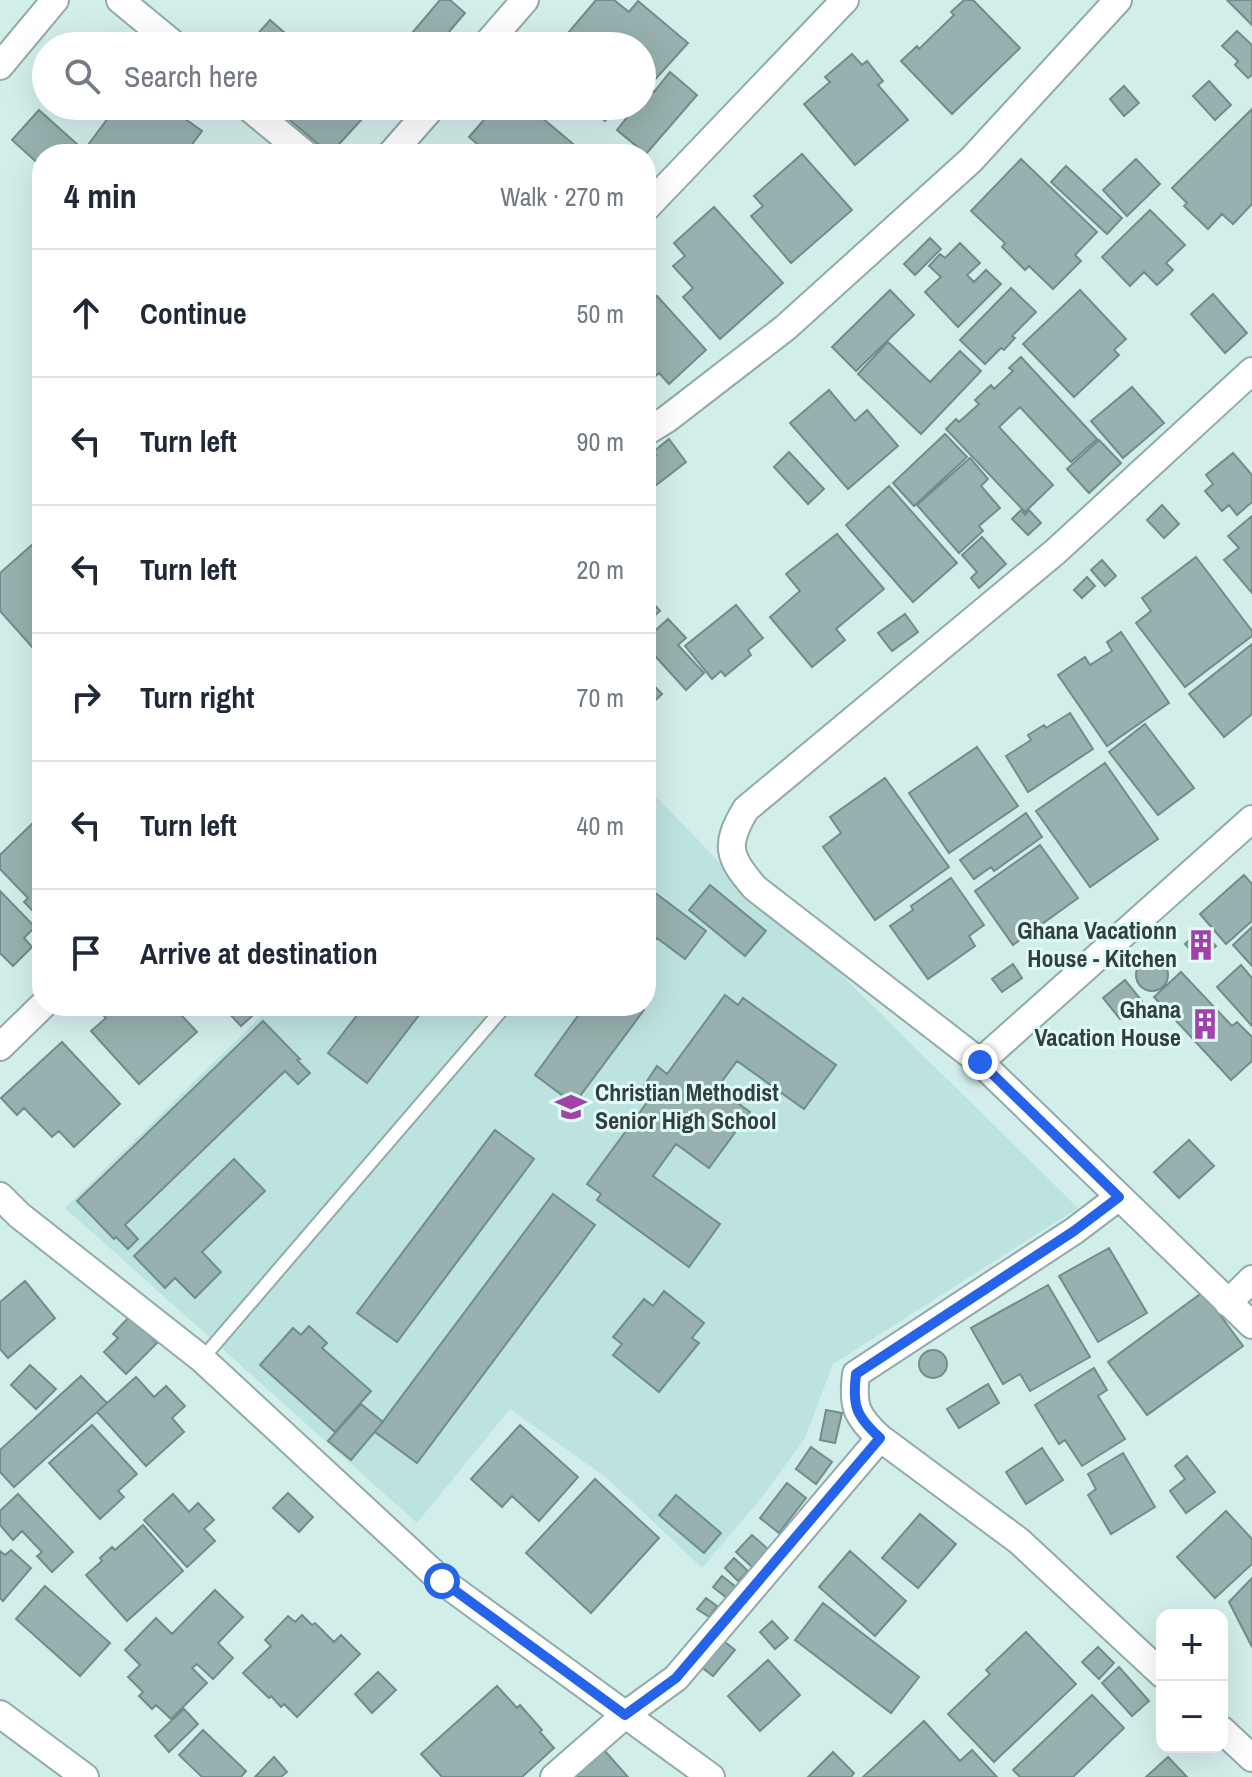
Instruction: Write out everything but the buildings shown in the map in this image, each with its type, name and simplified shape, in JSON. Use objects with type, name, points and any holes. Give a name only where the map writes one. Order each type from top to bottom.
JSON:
[{"type":"street","points":[[0,66],[55,0]]},
{"type":"street","points":[[120,0],[159,32]]},
{"type":"street","points":[[497,32],[525,0]]},
{"type":"street","points":[[656,198],[845,0]]},
{"type":"street","points":[[656,426],[785,328],[971,160],[1118,0]]},
{"type":"street","points":[[264,120],[293,144]]},
{"type":"street","points":[[400,144],[421,120]]},
{"type":"street","points":[[1252,371],[1055,552],[746,809],[734,828],[730,843],[733,859],[755,888],[980,1062],[1252,1325]]},
{"type":"street","points":[[980,1062],[1252,819]]},
{"type":"street","points":[[0,1047],[32,1016]]},
{"type":"street","points":[[0,1196],[10,1224],[202,1359],[442,1581],[711,1777]]},
{"type":"street","points":[[1119,1197],[1074,1231],[856,1374],[853,1397],[861,1421],[1019,1541],[1156,1668]]},
{"type":"street","points":[[1228,1303],[1252,1279]]},
{"type":"street","points":[[554,1777],[625,1715],[676,1678],[880,1438]]},
{"type":"street","points":[[0,1714],[85,1777]]},
{"type":"street","points":[[1228,1736],[1252,1758]]},
{"type":"lane","points":[[202,1359],[496,1016]]},
{"type":"shaded area","name":"Christian Methodist Senior High School","points":[[656,796],[730,873],[811,945],[1078,1208],[833,1364],[805,1438],[763,1496],[702,1568],[608,1479],[510,1409],[417,1523],[65,1208],[261,1016],[656,1016]]},
{"type":"place","name":"Ghana Vacationn House - Kitchen","points":[[1201,945]]},
{"type":"place","name":"Ghana Vacation House","points":[[1205,1024]]},
{"type":"place","name":"Christian Methodist Senior High School","points":[[571,1107]]},
{"type":"route","points":[[442,1581],[625,1715],[676,1678],[880,1438],[861,1421],[853,1397],[856,1374],[1074,1231],[1119,1197],[980,1062]]}]
